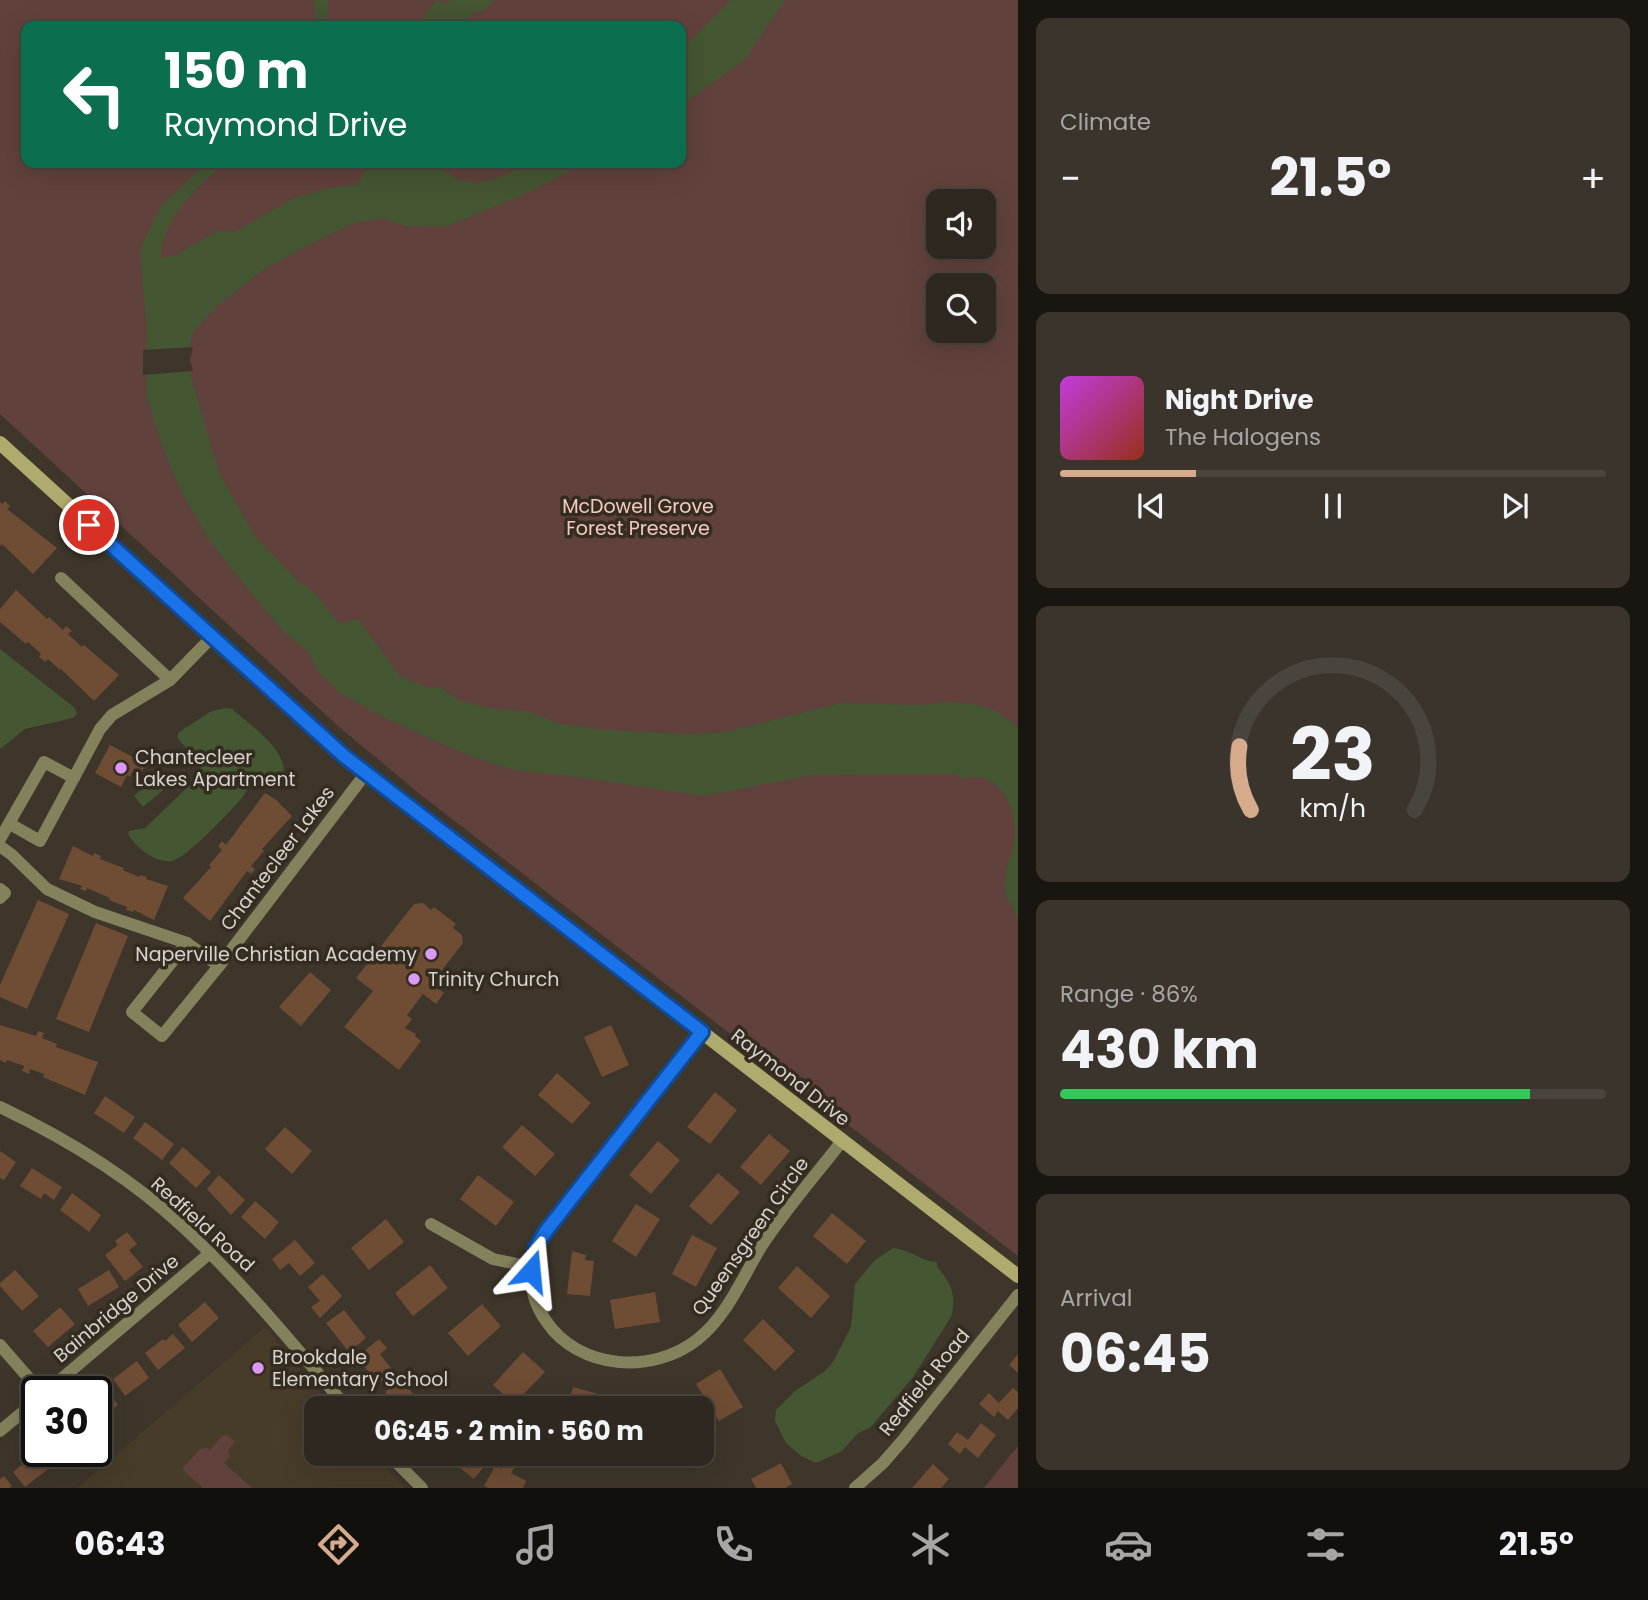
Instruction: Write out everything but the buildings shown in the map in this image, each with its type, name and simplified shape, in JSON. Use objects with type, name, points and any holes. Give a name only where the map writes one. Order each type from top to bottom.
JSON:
[{"type":"street","name":"Raymond Drive","points":[[0,443],[310,726],[366,773],[1018,1276]]},
{"type":"street","points":[[61,578],[170,680]]},
{"type":"street","points":[[10,824],[40,841],[100,729],[112,715],[170,680],[212,637]]},
{"type":"street","points":[[0,839],[44,762],[74,778]]},
{"type":"street","name":"Chantecleer Lakes","points":[[187,943],[132,1012],[162,1036],[219,966],[366,773]]},
{"type":"street","points":[[0,846],[47,889],[95,912],[187,943],[219,966]]},
{"type":"street","points":[[0,888],[5,892],[0,898]]},
{"type":"street","name":"Queensgreen Circle","points":[[702,1032],[536,1247],[531,1267],[531,1283],[537,1307],[555,1333],[569,1345],[597,1358],[624,1363],[647,1362],[667,1356],[696,1341],[715,1323],[767,1239],[842,1141]]},
{"type":"street","name":"Redfield Road","points":[[0,1107],[53,1134],[121,1178],[181,1225],[274,1321],[337,1396]]},
{"type":"street","points":[[431,1224],[493,1259],[531,1267]]},
{"type":"street","name":"Bainbridge Drive","points":[[65,1376],[210,1253]]},
{"type":"street","name":"Redfield Road","points":[[856,1488],[903,1440],[1018,1295]]},
{"type":"street","points":[[0,1345],[27,1376]]},
{"type":"street","points":[[0,1431],[21,1413]]},
{"type":"street","points":[[400,1466],[422,1488]]},
{"type":"shaded area","points":[[314,0],[328,0],[326,21],[314,21],[316,18]]},
{"type":"shaded area","points":[[437,0],[447,4],[450,0],[495,0],[484,11],[475,12],[464,21],[420,21]]},
{"type":"shaded area","points":[[731,0],[785,0],[744,60],[686,102],[686,45]]},
{"type":"shaded area","points":[[201,168],[219,168],[192,194],[175,216],[163,242],[160,258],[176,255],[219,230],[232,233],[294,198],[325,189],[358,184],[366,168],[442,168],[461,180],[473,182],[485,181],[520,168],[576,168],[523,195],[445,227],[406,226],[382,218],[354,223],[263,270],[217,306],[193,332],[186,360],[219,473],[255,536],[298,581],[317,595],[338,623],[358,619],[400,676],[425,687],[442,688],[458,700],[494,709],[526,711],[561,724],[601,730],[691,734],[725,732],[841,703],[919,705],[946,702],[973,704],[995,710],[1018,727],[1018,920],[1006,894],[1005,884],[1014,840],[1013,815],[1003,793],[986,779],[964,779],[955,774],[811,775],[704,796],[514,770],[473,757],[431,739],[341,694],[317,670],[308,652],[284,632],[263,608],[209,540],[181,491],[165,454],[146,395],[147,332],[140,250],[160,207]]},
{"type":"shaded area","points":[[0,649],[75,708],[77,714],[73,718],[25,729],[0,749]]},
{"type":"shaded area","points":[[232,709],[274,747],[283,765],[283,774],[255,780],[217,824],[178,859],[165,861],[152,857],[136,844],[128,834],[129,831],[145,828],[196,779],[199,772],[198,761],[177,737],[179,732],[210,712]]},
{"type":"shaded area","points":[[161,773],[170,784],[143,807],[134,796]]},
{"type":"shaded area","points":[[893,1248],[937,1262],[937,1267],[952,1290],[951,1317],[913,1377],[870,1428],[858,1433],[842,1451],[816,1463],[801,1456],[786,1443],[775,1421],[776,1410],[795,1391],[825,1371],[833,1362],[851,1327],[855,1284],[874,1261]]},
{"type":"shaded area","name":"Brookdale Elementary School","points":[[265,1327],[323,1396],[304,1396],[304,1466],[385,1466],[406,1488],[77,1488],[102,1467],[112,1467],[112,1458]]},
{"type":"green space","name":"McDowell Grove Forest Preserve","points":[[0,0],[1018,0],[1018,1256],[421,795],[338,726],[0,414]]},
{"type":"green space","points":[[227,1435],[235,1442],[228,1450],[230,1457],[224,1463],[252,1488],[203,1488],[182,1469],[200,1449],[210,1450],[222,1436]]},
{"type":"green space","points":[[1018,1446],[1018,1488],[984,1488]]},
{"type":"pier","points":[[193,347],[190,360],[193,371],[143,375],[143,350]]},
{"type":"place","name":"Chantecleer Lakes Apartment","points":[[121,768]]},
{"type":"place","name":"Naperville Christian Academy","points":[[431,954]]},
{"type":"place","name":"Trinity Church","points":[[414,979]]},
{"type":"place","name":"Brookdale Elementary School","points":[[258,1368]]},
{"type":"route","points":[[89,525],[344,756],[702,1032],[546,1231],[536,1247],[531,1271]]}]
